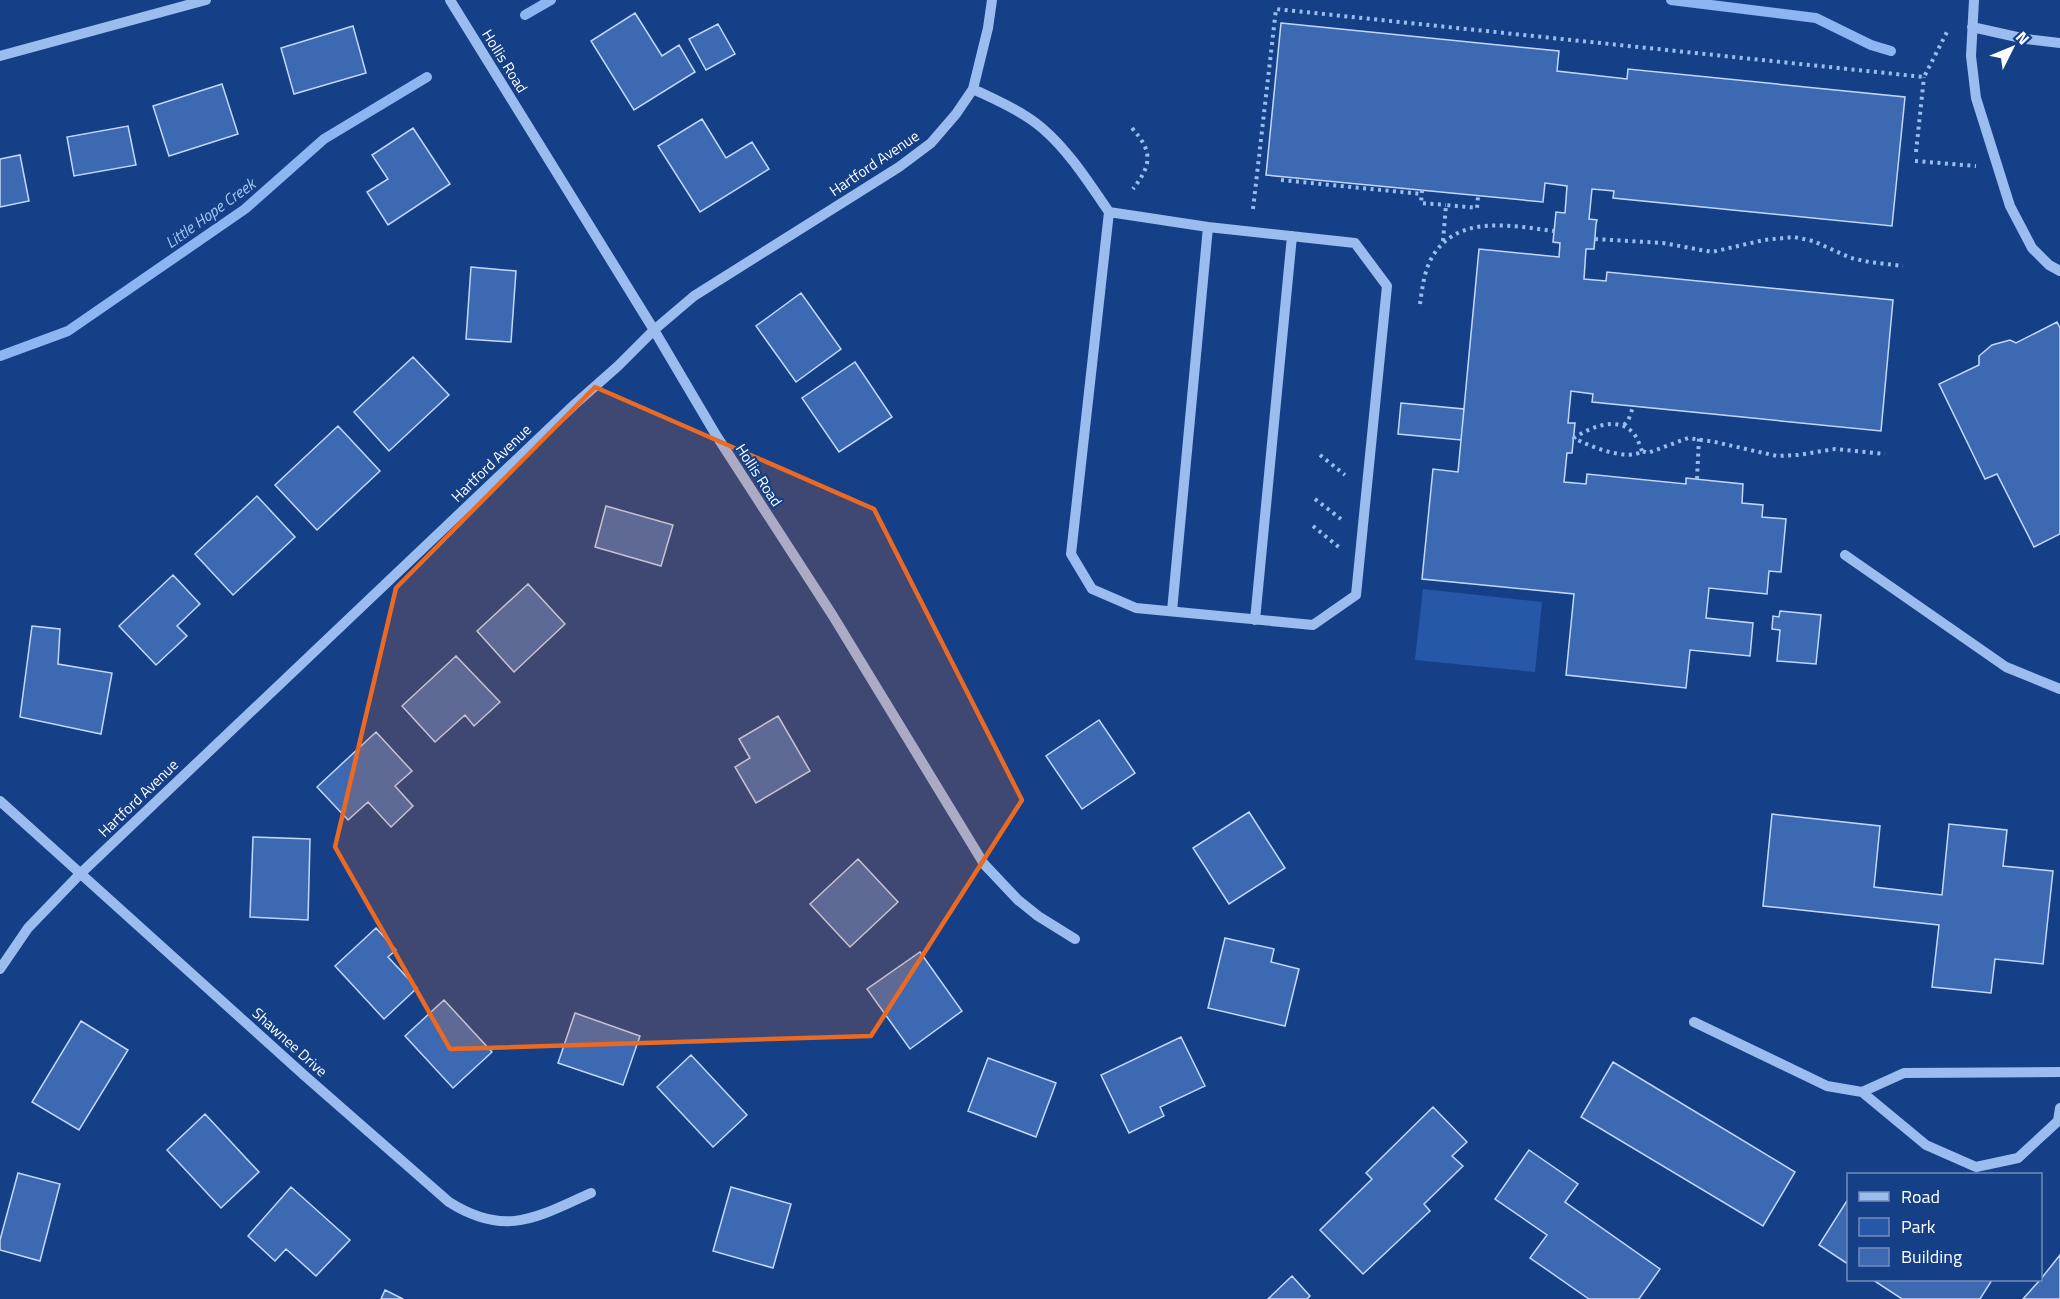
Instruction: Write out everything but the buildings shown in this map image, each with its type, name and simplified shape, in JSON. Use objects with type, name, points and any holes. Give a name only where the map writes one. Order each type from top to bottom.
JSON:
[{"type":"street","points":[[0,56],[206,0]]},
{"type":"street","name":"Hollis Road","points":[[450,0],[654,330],[716,435],[833,616],[984,864],[1025,906],[1075,939]]},
{"type":"street","name":"Hartford Avenue","points":[[0,969],[28,928],[81,874],[654,330],[694,296],[898,167],[931,143],[956,114],[972,89],[988,28],[992,0]]},
{"type":"street","points":[[1974,0],[1971,56],[1976,98],[2010,206],[2032,248],[2049,265],[2060,271]]},
{"type":"street","points":[[1972,27],[2026,39],[2060,43]]},
{"type":"street","points":[[972,89],[1000,102],[1042,128],[1075,163],[1109,212],[1071,554],[1092,589],[1136,608],[1313,625],[1356,595],[1387,286],[1355,243],[1109,212]]},
{"type":"street","points":[[1172,611],[1208,226]]},
{"type":"street","points":[[1255,620],[1292,236]]},
{"type":"street","points":[[1845,555],[2006,667],[2060,689]]},
{"type":"street","name":"Shawnee Drive","points":[[0,801],[305,1076],[449,1202],[462,1210],[492,1220],[516,1221],[534,1218],[591,1193]]},
{"type":"street","points":[[1694,1022],[1827,1086],[1862,1092],[1926,1145],[1976,1167],[2018,1158],[2058,1121],[2060,1108]]},
{"type":"street","points":[[1862,1092],[1904,1073],[2060,1072]]},
{"type":"path","points":[[1253,209],[1276,9],[1924,77]]},
{"type":"path","points":[[1916,152],[1924,77],[1953,22]]},
{"type":"path","points":[[1132,128],[1142,139],[1148,151],[1148,163],[1144,174],[1133,189]]},
{"type":"path","points":[[1915,161],[1982,167]]},
{"type":"path","points":[[1281,180],[1422,192],[1421,203],[1477,208],[1478,196]]},
{"type":"path","points":[[1443,242],[1446,205]]},
{"type":"path","points":[[1420,304],[1430,260],[1443,242],[1462,231],[1485,225],[1554,231]]},
{"type":"path","points":[[1595,239],[1663,243],[1712,252],[1764,240],[1794,237],[1813,241],[1851,258],[1903,266]]},
{"type":"path","points":[[1624,425],[1633,407]]},
{"type":"path","points":[[1642,452],[1635,435],[1624,425],[1612,424],[1589,428],[1574,438],[1597,449],[1629,456],[1637,456],[1642,452],[1648,453],[1688,438],[1700,438],[1777,456],[1834,449],[1885,454]]},
{"type":"path","points":[[1696,479],[1700,438]]},
{"type":"highlighted area","points":[[595,387],[874,509],[1022,800],[871,1036],[450,1049],[335,847],[396,588]]},
{"type":"green space","points":[[1423,589],[1542,602],[1535,672],[1415,660]]},
{"type":"waterway","name":"Little Hope Creek","points":[[525,15],[551,0]]},
{"type":"waterway","points":[[1671,0],[1816,18],[1871,45],[1891,51]]},
{"type":"waterway","name":"Little Hope Creek","points":[[0,356],[68,331],[245,209],[324,139],[427,77]]}]
